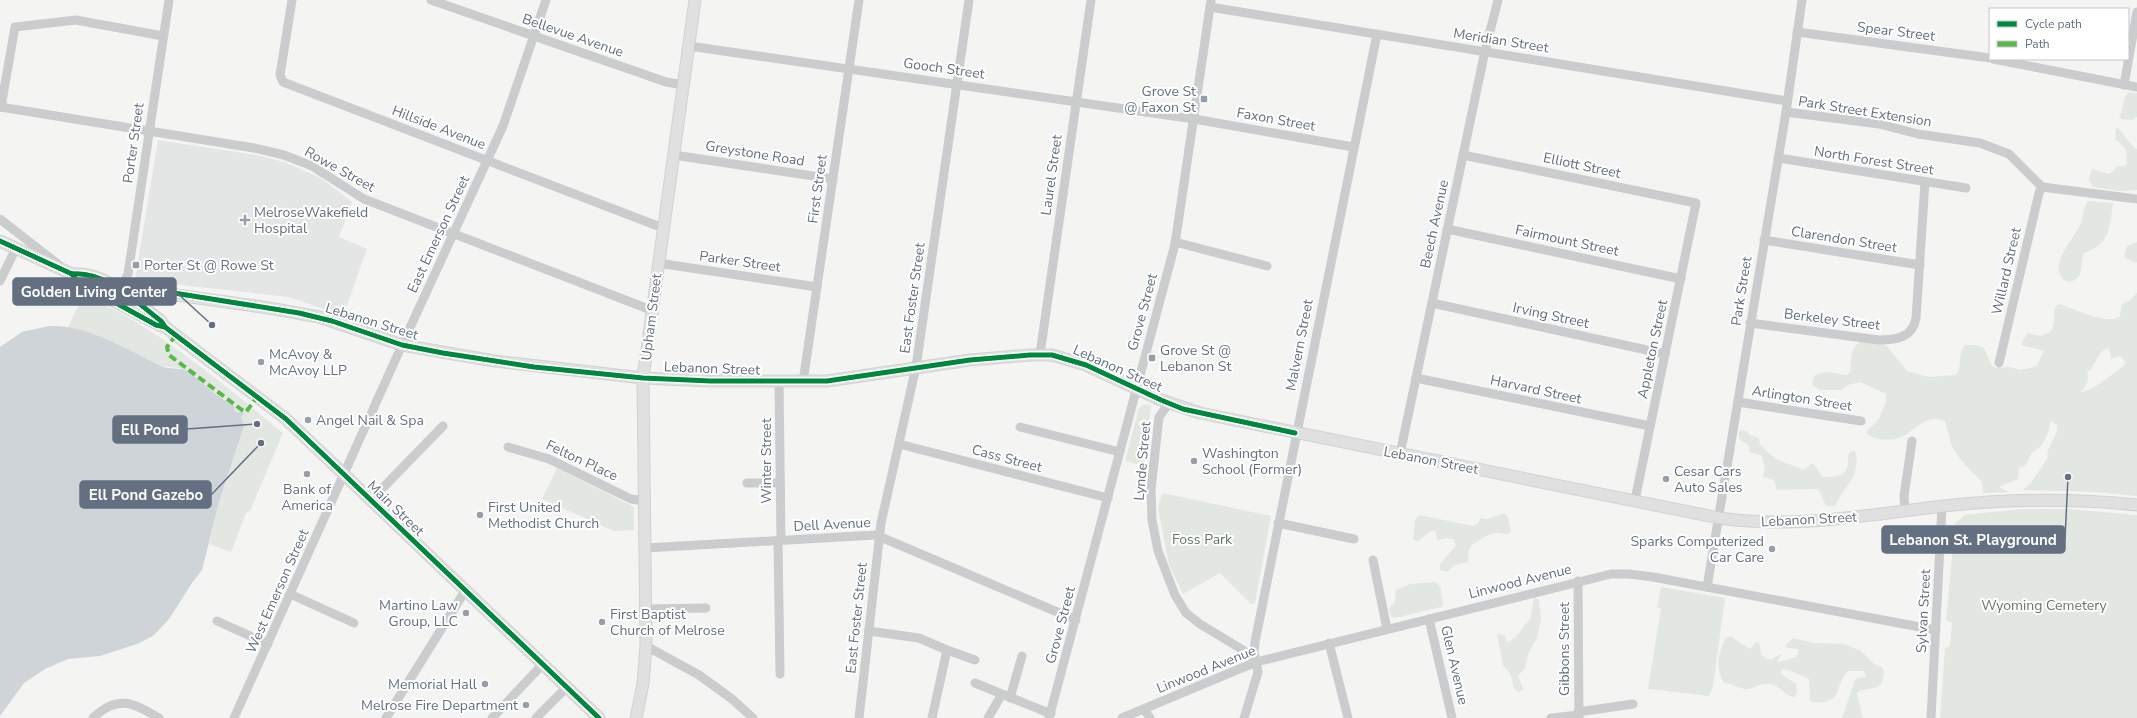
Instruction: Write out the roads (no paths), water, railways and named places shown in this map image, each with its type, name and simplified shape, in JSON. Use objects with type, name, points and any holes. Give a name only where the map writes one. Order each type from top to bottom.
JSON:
[{"type":"main road","name":"Upham Street","points":[[636,718],[643,684],[646,646],[643,378],[651,310],[695,0]]},
{"type":"main road","name":"Main Street","points":[[0,240],[69,272],[83,273],[121,288],[161,320],[166,327],[286,419],[599,718]]},
{"type":"main road","name":"Main Street","points":[[69,272],[78,282],[156,325],[166,327]]},
{"type":"main road","name":"Lebanon Street","points":[[96,291],[121,288],[174,293],[299,313],[332,321],[402,345],[494,361],[643,378],[803,382],[845,379],[916,367],[1040,354],[1069,359],[1169,404],[1200,413],[1719,518],[1757,522],[1798,523],[1942,506],[2015,500],[2047,499],[2137,505]]},
{"type":"main road","name":"Upham Street","points":[[628,718],[643,684]]},
{"type":"street","name":"Porter Street","points":[[121,288],[128,274],[169,0]]},
{"type":"street","name":"Hillside Avenue","points":[[292,0],[280,75],[283,82],[663,228]]},
{"type":"street","name":"Bellevue Avenue","points":[[430,0],[666,82],[684,85]]},
{"type":"street","name":"East Emerson Street","points":[[344,475],[507,114],[546,0]]},
{"type":"street","name":"First Street","points":[[803,382],[859,0]]},
{"type":"street","name":"East Foster Street","points":[[859,718],[879,536],[916,367],[969,0]]},
{"type":"street","name":"Laurel Street","points":[[1040,354],[1091,0]]},
{"type":"street","name":"Beech Avenue","points":[[1400,454],[1485,51],[1498,0]]},
{"type":"street","name":"Park Street","points":[[1707,587],[1786,112],[1802,0]]},
{"type":"street","name":"Meridian Street","points":[[1211,4],[1377,34],[1787,101]]},
{"type":"street","name":"Grove Street","points":[[1050,716],[1175,242],[1211,4]]},
{"type":"street","points":[[2129,57],[2137,12]]},
{"type":"street","points":[[1,107],[15,27],[79,20],[163,36]]},
{"type":"street","name":"Spear Street","points":[[1797,32],[1989,58]]},
{"type":"street","name":"Malvern Street","points":[[1256,662],[1255,642],[1295,433],[1377,34]]},
{"type":"street","name":"Gooch Street","points":[[689,46],[1194,119]]},
{"type":"street","points":[[1998,60],[2137,87]]},
{"type":"street","points":[[2124,85],[2128,60]]},
{"type":"street","name":"Rowe Street","points":[[1,107],[149,130],[254,148],[284,155],[315,168],[360,198],[651,310]]},
{"type":"street","name":"Park Street Extension","points":[[1786,112],[1879,124],[1918,134],[1972,141],[2007,152],[2022,165],[2042,188]]},
{"type":"street","name":"Faxon Street","points":[[1194,119],[1353,147]]},
{"type":"street","name":"Greystone Road","points":[[674,155],[833,178]]},
{"type":"street","name":"Elliott Street","points":[[1463,155],[1696,204]]},
{"type":"street","name":"North Forest Street","points":[[1778,158],[1966,188]]},
{"type":"street","points":[[1920,265],[1926,182]]},
{"type":"street","points":[[2042,188],[2137,199]]},
{"type":"street","name":"Willard Street","points":[[1999,363],[2039,193],[2042,188]]},
{"type":"street","name":"Appleton Street","points":[[1635,500],[1696,204]]},
{"type":"street","points":[[0,219],[69,272]]},
{"type":"street","name":"Fairmount Street","points":[[1447,229],[1681,279]]},
{"type":"street","name":"Clarendon Street","points":[[1764,240],[1920,265]]},
{"type":"street","points":[[1175,242],[1267,266]]},
{"type":"street","points":[[0,281],[16,248]]},
{"type":"street","name":"Parker Street","points":[[658,263],[817,287]]},
{"type":"street","name":"Berkeley Street","points":[[1750,322],[1879,340],[1899,338],[1910,332],[1914,326],[1916,318],[1920,265]]},
{"type":"street","name":"Irving Street","points":[[1432,304],[1665,354]]},
{"type":"street","name":"Harvard Street","points":[[1416,378],[1650,426]]},
{"type":"street","name":"Winter Street","points":[[779,382],[780,674]]},
{"type":"street","name":"Arlington Street","points":[[1738,402],[1861,421]]},
{"type":"street","name":"Lynde Street","points":[[1169,404],[1159,416],[1151,489],[1153,525],[1159,555],[1175,596],[1186,613],[1200,624],[1244,650],[1256,662]]},
{"type":"street","points":[[371,500],[443,426]]},
{"type":"street","points":[[1020,427],[1120,452]]},
{"type":"street","points":[[1904,511],[1904,496],[1912,441]]},
{"type":"street","name":"Cass Street","points":[[899,444],[1108,498]]},
{"type":"street","name":"Felton Place","points":[[508,447],[549,459],[632,499],[644,501]]},
{"type":"street","name":"West Emerson Street","points":[[234,718],[344,475]]},
{"type":"street","points":[[747,483],[780,483]]},
{"type":"street","name":"Sylvan Street","points":[[1931,718],[1942,506]]},
{"type":"street","points":[[1278,523],[1354,539]]},
{"type":"street","name":"Dell Avenue","points":[[645,548],[879,536],[925,558],[1076,620]]},
{"type":"street","points":[[1373,560],[1387,629]]},
{"type":"street","name":"Linwood Avenue","points":[[1122,718],[1256,662],[1578,580],[1611,574],[1628,574],[1707,587],[1936,630]]},
{"type":"street","name":"Gibbons Street","points":[[1578,580],[1579,715]]},
{"type":"street","points":[[386,718],[466,591]]},
{"type":"street","points":[[290,594],[354,623]]},
{"type":"street","points":[[646,609],[706,608]]},
{"type":"street","name":"Glen Avenue","points":[[1429,619],[1452,718]]},
{"type":"street","points":[[217,621],[268,644]]},
{"type":"street","points":[[869,632],[918,638],[975,660]]},
{"type":"street","points":[[1329,644],[1348,718]]},
{"type":"street","points":[[646,646],[699,675],[732,699],[753,718]]},
{"type":"street","points":[[932,718],[947,650]]},
{"type":"street","points":[[988,718],[1006,696],[1022,656]]},
{"type":"street","points":[[1244,718],[1258,672],[1256,662]]},
{"type":"street","points":[[492,718],[542,664]]},
{"type":"street","points":[[975,683],[1050,716]]},
{"type":"street","points":[[536,718],[567,687]]},
{"type":"street","points":[[93,718],[107,707],[130,703],[159,718]]},
{"type":"street","points":[[1551,718],[1579,715],[1633,704]]},
{"type":"street","points":[[1144,709],[1150,718]]},
{"type":"place","name":"Grove St @ Faxon St","points":[[1204,99]]},
{"type":"place","name":"MelroseWakefield Hospital","points":[[245,220]]},
{"type":"place","name":"Porter St @ Rowe St","points":[[136,265]]},
{"type":"place","name":"Golden Living Center","points":[[212,325]]},
{"type":"place","name":"Grove St @ Lebanon St","points":[[1152,358]]},
{"type":"place","name":"McAvoy & McAvoy LLP","points":[[261,362]]},
{"type":"place","name":"Angel Nail & Spa","points":[[308,420]]},
{"type":"place","name":"Ell Pond","points":[[257,424]]},
{"type":"place","name":"Ell Pond Gazebo","points":[[261,443]]},
{"type":"place","name":"Washington School (Former)","points":[[1194,461]]},
{"type":"place","name":"Bank of America","points":[[307,474]]},
{"type":"place","name":"Lebanon St. Playground","points":[[2068,477]]},
{"type":"place","name":"Cesar Cars Auto Sales","points":[[1666,479]]},
{"type":"place","name":"First United Methodist Church","points":[[480,515]]},
{"type":"place","name":"Sparks Computerized Car Care","points":[[1772,549]]},
{"type":"place","name":"Martino Law Group, LLC","points":[[466,613]]},
{"type":"place","name":"First Baptist Church of Melrose","points":[[602,622]]},
{"type":"place","name":"Memorial Hall","points":[[485,684]]},
{"type":"place","name":"Melrose Fire Department","points":[[526,705]]},
{"type":"park label","name":"Foss Park","points":[[1202,539]]},
{"type":"park label","name":"Wyoming Cemetery","points":[[2044,605]]}]
